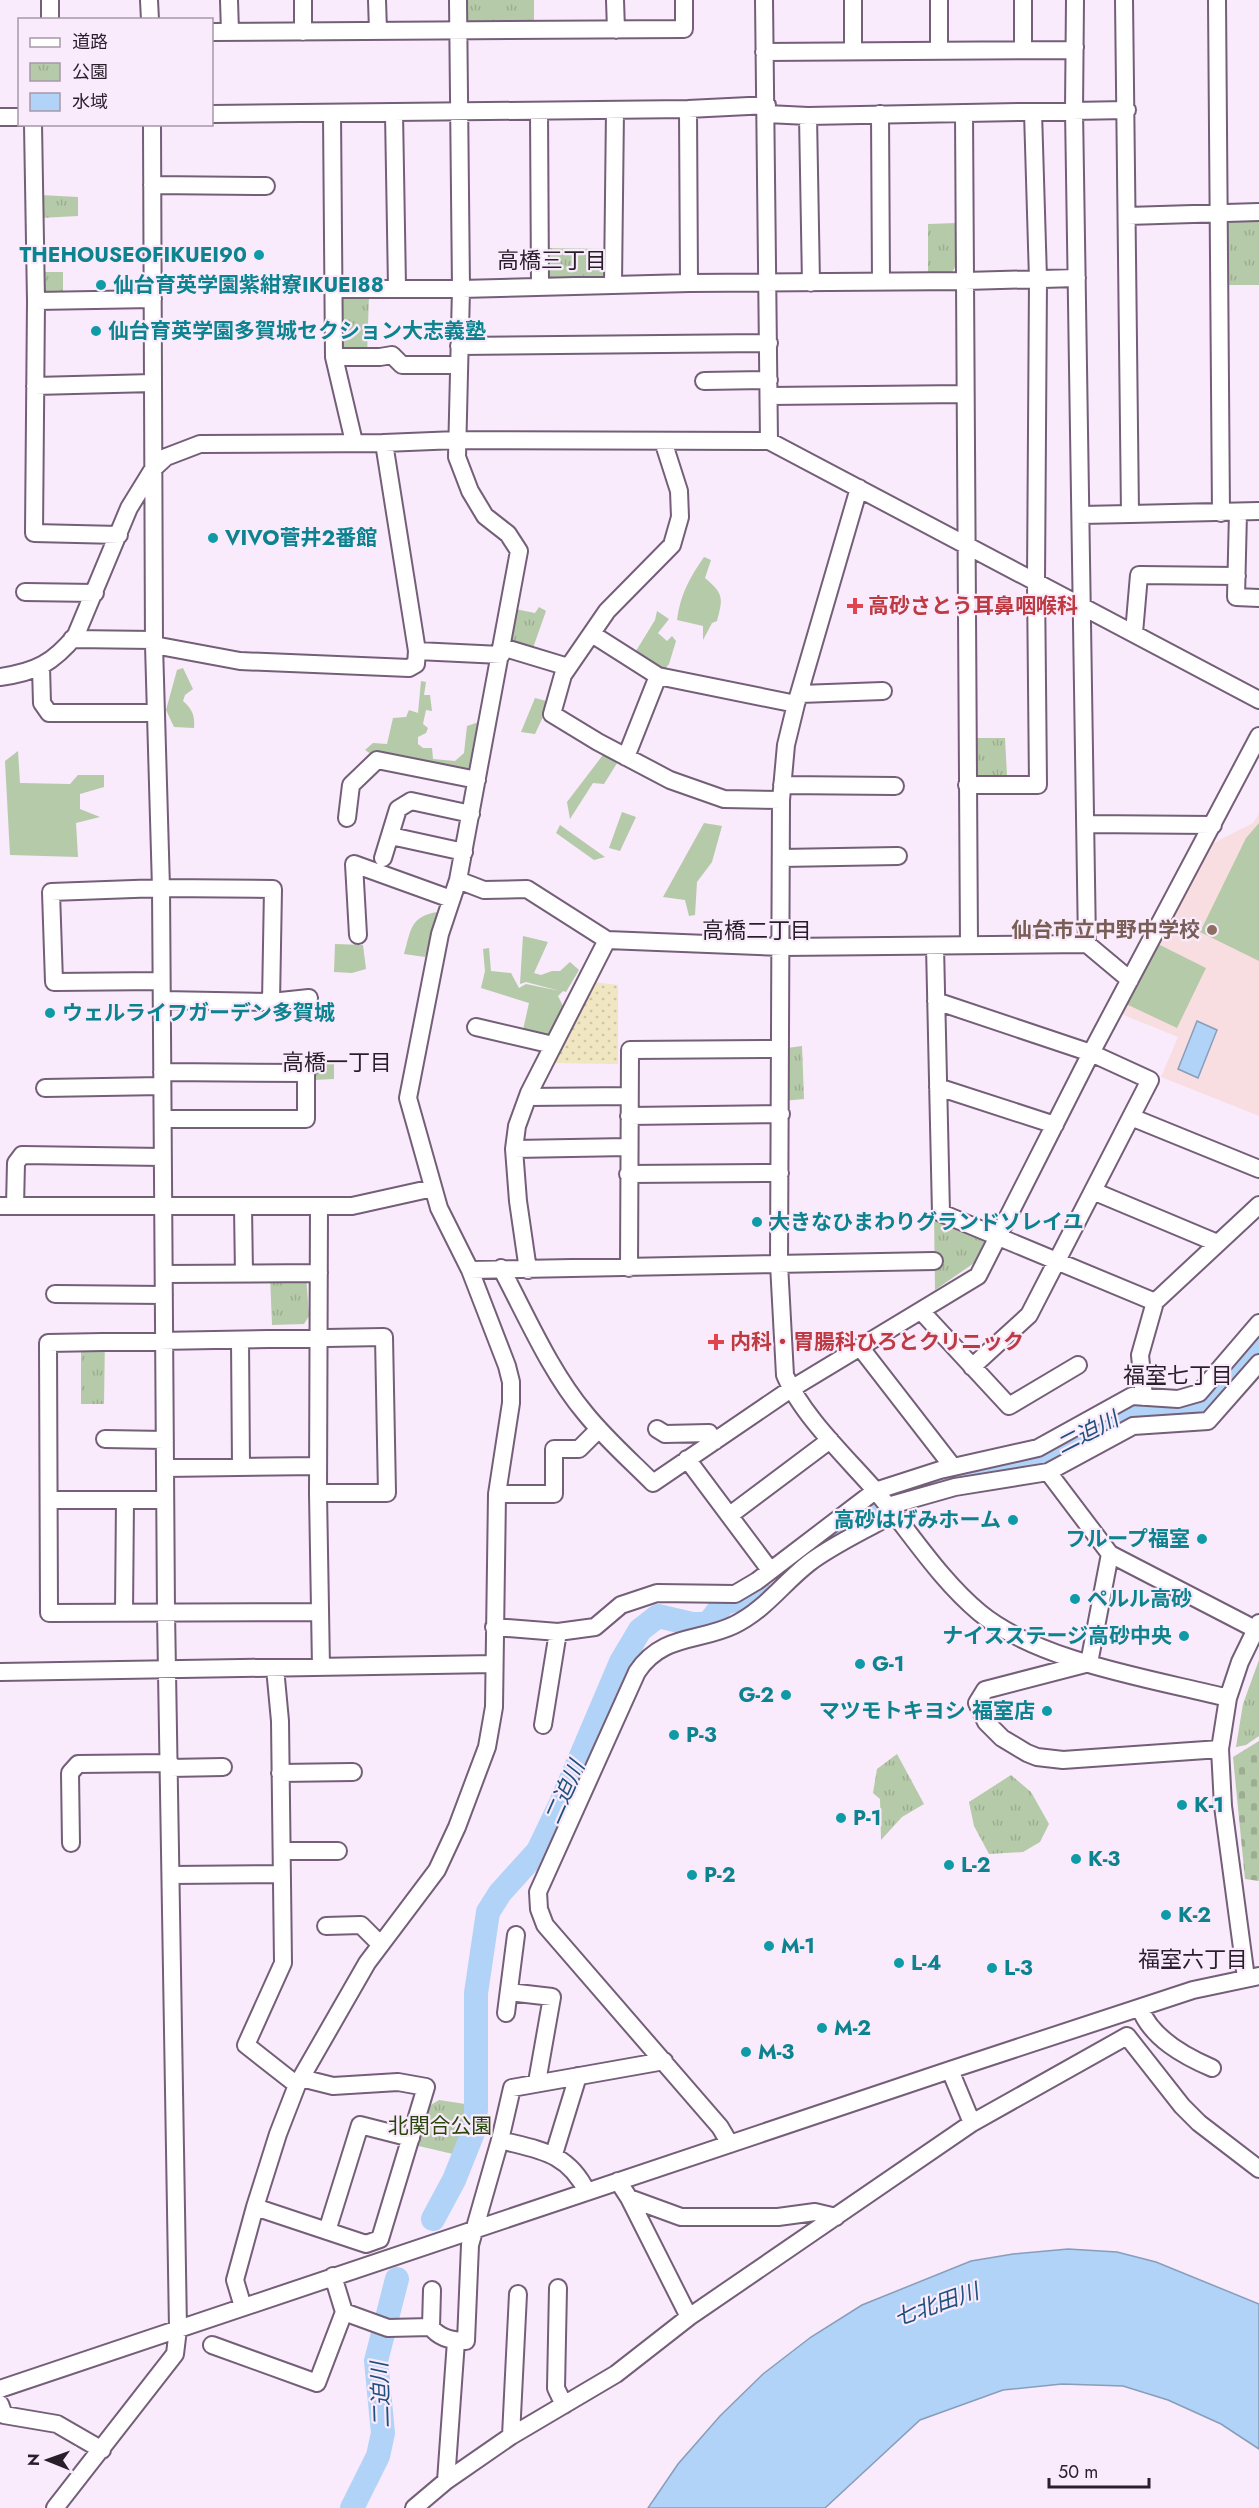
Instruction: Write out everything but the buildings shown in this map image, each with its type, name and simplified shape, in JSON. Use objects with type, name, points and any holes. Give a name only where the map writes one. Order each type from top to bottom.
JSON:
[{"type":"street","points":[[50,0],[50,18]]},
{"type":"street","points":[[150,0],[150,18]]},
{"type":"street","points":[[229,0],[230,32]]},
{"type":"street","points":[[303,0],[303,32]]},
{"type":"street","points":[[377,0],[378,31]]},
{"type":"street","points":[[243,2307],[235,2280],[278,2133],[299,2082],[367,1963],[437,1870],[457,1827],[487,1747],[494,1707],[497,1494],[511,1403],[511,1382],[470,1270],[439,1208],[408,1098],[440,934],[458,880],[464,852],[519,551],[508,534],[485,516],[470,491],[457,457],[461,289],[458,0]]},
{"type":"street","points":[[615,0],[616,30]]},
{"type":"street","points":[[213,32],[684,29],[684,0]]},
{"type":"street","points":[[764,0],[769,441]]},
{"type":"street","points":[[853,0],[853,51]]},
{"type":"street","points":[[939,0],[939,51]]},
{"type":"street","points":[[1023,0],[1023,50]]},
{"type":"street","points":[[1075,0],[1074,110],[1087,944]]},
{"type":"street","points":[[1124,0],[1130,514]]},
{"type":"street","points":[[1217,0],[1221,513]]},
{"type":"street","points":[[764,52],[1069,50],[1075,47]]},
{"type":"street","points":[[213,114],[688,109],[767,110],[808,116],[1127,110]]},
{"type":"street","points":[[688,109],[689,283]]},
{"type":"street","points":[[613,284],[615,110]]},
{"type":"street","points":[[538,111],[540,285]]},
{"type":"street","points":[[967,784],[1038,785],[1036,582],[1038,279],[1033,112]]},
{"type":"street","points":[[394,113],[397,287]]},
{"type":"street","points":[[964,113],[969,945]]},
{"type":"street","points":[[332,114],[334,357],[354,442]]},
{"type":"street","points":[[880,114],[881,282]]},
{"type":"street","points":[[808,116],[811,283]]},
{"type":"street","points":[[0,117],[18,117]]},
{"type":"street","points":[[33,126],[36,301],[34,533],[142,526],[153,532]]},
{"type":"street","points":[[56,2508],[175,2355],[178,2329],[166,1612],[161,888],[154,643],[152,126]]},
{"type":"street","points":[[152,185],[266,186]]},
{"type":"street","points":[[1127,216],[1259,212]]},
{"type":"street","points":[[334,289],[397,287],[461,289],[540,285],[1077,278]]},
{"type":"street","points":[[36,301],[153,299]]},
{"type":"street","points":[[459,346],[769,343]]},
{"type":"street","points":[[334,357],[392,355],[402,365],[458,365]]},
{"type":"street","points":[[704,381],[769,388],[965,394]]},
{"type":"street","points":[[35,386],[153,383]]},
{"type":"street","points":[[0,677],[41,667],[62,652],[72,639],[95,593],[129,508],[153,469],[166,458],[200,444],[384,443],[457,440],[769,441],[1259,700]]},
{"type":"street","points":[[663,441],[679,491],[680,517],[672,545],[607,611],[563,675],[552,714],[670,780],[724,799],[781,792],[895,786]]},
{"type":"street","points":[[72,639],[154,643],[240,661],[409,668],[416,664],[417,651],[384,443]]},
{"type":"street","points":[[858,488],[786,745],[781,792],[779,1264],[785,1374],[791,1389],[830,1440],[875,1491],[946,1579],[980,1613],[1009,1632],[1039,1647],[1089,1663],[1228,1698]]},
{"type":"street","points":[[1238,512],[1236,597],[1259,598]]},
{"type":"street","points":[[1081,515],[1259,512]]},
{"type":"street","points":[[1134,633],[1139,575],[1237,576]]},
{"type":"street","points":[[25,592],[95,593]]},
{"type":"street","points":[[592,634],[658,676],[798,699],[883,691]]},
{"type":"street","points":[[417,651],[502,651],[568,667]]},
{"type":"street","points":[[41,667],[42,704],[49,713],[156,713]]},
{"type":"street","points":[[626,757],[658,676]]},
{"type":"street","points":[[501,1268],[574,1400],[599,1429],[653,1482],[791,1389],[978,1276],[1090,1053],[1259,736]]},
{"type":"street","points":[[347,818],[351,785],[377,760],[477,780]]},
{"type":"street","points":[[383,858],[398,808],[411,801],[471,813]]},
{"type":"street","points":[[1085,824],[1213,825]]},
{"type":"street","points":[[391,836],[464,852]]},
{"type":"street","points":[[781,858],[898,856]]},
{"type":"street","points":[[358,935],[354,864],[451,899]]},
{"type":"street","points":[[458,880],[484,890],[527,889],[607,940],[782,947],[1087,944],[1130,980]]},
{"type":"street","points":[[161,981],[54,982],[51,892],[161,888],[273,890],[271,1002]]},
{"type":"street","points":[[528,1270],[513,1149],[517,1126],[553,1045],[607,940]]},
{"type":"street","points":[[935,945],[941,1213],[1155,1302]]},
{"type":"street","points":[[162,1000],[271,1002],[309,998]]},
{"type":"street","points":[[936,1001],[1090,1053],[1150,1080],[1029,1315],[972,1367]]},
{"type":"street","points":[[476,1027],[553,1045]]},
{"type":"street","points":[[629,1268],[630,1050],[779,1048]]},
{"type":"street","points":[[45,1088],[162,1079],[306,1073],[306,1119],[163,1119]]},
{"type":"street","points":[[938,1087],[1055,1125]]},
{"type":"street","points":[[528,1097],[629,1095]]},
{"type":"street","points":[[629,1116],[781,1114]]},
{"type":"street","points":[[1131,1117],[1259,1169]]},
{"type":"street","points":[[513,1149],[628,1147]]},
{"type":"street","points":[[163,1157],[22,1155],[16,1163],[8,1206],[352,1206],[433,1188]]},
{"type":"street","points":[[628,1174],[780,1173]]},
{"type":"street","points":[[1093,1191],[1217,1243]]},
{"type":"street","points":[[1144,1397],[1140,1355],[1155,1302],[1259,1205]]},
{"type":"street","points":[[243,1206],[244,1273]]},
{"type":"street","points":[[319,1206],[318,1493],[321,1667]]},
{"type":"street","points":[[470,1270],[934,1261]]},
{"type":"street","points":[[164,1274],[319,1273]]},
{"type":"street","points":[[55,1294],[164,1295]]},
{"type":"street","points":[[921,1311],[1009,1406],[1078,1365]]},
{"type":"street","points":[[494,1627],[558,1632],[595,1628],[621,1605],[657,1593],[735,1594],[875,1491],[953,1467],[1038,1448],[1132,1396],[1178,1399],[1199,1393],[1259,1323]]},
{"type":"street","points":[[318,1493],[387,1493],[384,1337],[48,1343],[49,1613],[319,1612]]},
{"type":"street","points":[[240,1340],[241,1467]]},
{"type":"street","points":[[860,1347],[953,1467]]},
{"type":"street","points":[[729,2144],[720,2127],[545,1925],[539,1909],[538,1892],[542,1879],[637,1672],[646,1659],[674,1642],[731,1626],[748,1617],[777,1594],[809,1563],[890,1510],[955,1487],[1048,1472],[1133,1426],[1208,1420],[1259,1363]]},
{"type":"street","points":[[1242,1382],[1259,1386]]},
{"type":"street","points":[[497,1494],[554,1494],[554,1449],[579,1449],[599,1429]]},
{"type":"street","points":[[657,1429],[665,1434],[709,1433],[715,1441]]},
{"type":"street","points":[[105,1439],[165,1440]]},
{"type":"street","points":[[729,1515],[830,1440]]},
{"type":"street","points":[[687,1459],[770,1570]]},
{"type":"street","points":[[165,1468],[318,1466]]},
{"type":"street","points":[[0,2389],[1193,1990],[1252,1977],[1223,1806],[1220,1749],[1228,1698],[1240,1662],[1257,1626],[1110,1554],[1048,1472]]},
{"type":"street","points":[[49,1500],[165,1500]]},
{"type":"street","points":[[124,1612],[125,1500]]},
{"type":"street","points":[[1089,1663],[1110,1554]]},
{"type":"street","points":[[543,1725],[558,1632]]},
{"type":"street","points":[[1089,1663],[985,1690],[977,1703],[986,1722],[1002,1738],[1037,1757],[1062,1760],[1220,1749]]},
{"type":"street","points":[[0,1672],[494,1664]]},
{"type":"street","points":[[255,2207],[366,2244],[380,2239],[426,2087],[398,2082],[333,2086],[299,2082],[246,2045],[282,1963],[280,1721],[275,1668]]},
{"type":"street","points":[[71,1843],[70,1773],[78,1764],[223,1767]]},
{"type":"street","points":[[280,1773],[353,1772]]},
{"type":"street","points":[[282,1851],[338,1851]]},
{"type":"street","points":[[172,1875],[281,1874]]},
{"type":"street","points":[[326,1926],[361,1925],[380,1944]]},
{"type":"street","points":[[506,2013],[516,1935]]},
{"type":"street","points":[[509,1992],[552,1997],[537,2082]]},
{"type":"street","points":[[1140,2008],[1146,2023],[1173,2047],[1212,2068]]},
{"type":"street","points":[[414,2508],[446,2481],[511,2436],[616,2374],[689,2317],[972,2123],[1127,2036],[1182,2106],[1199,2123],[1259,2169]]},
{"type":"street","points":[[432,2290],[431,2327],[436,2334],[456,2341],[466,2341],[470,2245],[500,2140],[512,2088],[664,2061]]},
{"type":"street","points":[[950,2070],[972,2123]]},
{"type":"street","points":[[554,2154],[578,2076]]},
{"type":"street","points":[[327,2230],[360,2125],[411,2139]]},
{"type":"street","points":[[500,2140],[554,2154],[580,2177],[587,2192]]},
{"type":"street","points":[[618,2181],[629,2198],[689,2317]]},
{"type":"street","points":[[629,2198],[681,2217],[778,2217],[815,2212],[836,2217]]},
{"type":"street","points":[[212,2345],[317,2383],[344,2312],[333,2276]]},
{"type":"street","points":[[558,2288],[556,2388],[564,2405]]},
{"type":"street","points":[[511,2436],[518,2294]]},
{"type":"street","points":[[344,2312],[382,2326],[431,2327]]},
{"type":"street","points":[[446,2481],[456,2341]]},
{"type":"street","points":[[0,2404],[4,2415],[57,2424],[102,2450]]},
{"type":"shaded area","name":"仙台市立中野中学校","points":[[1259,814],[1259,1116],[1161,1077],[1178,1037],[1121,1014],[1208,846],[1253,823]]},
{"type":"green space","points":[[465,0],[534,0],[534,28],[466,28]]},
{"type":"green space","points":[[40,195],[78,197],[78,216],[40,218]]},
{"type":"green space","points":[[1232,216],[1259,216],[1259,285],[1225,285],[1224,223]]},
{"type":"green space","points":[[956,223],[957,259],[955,266],[948,274],[928,274],[928,224]]},
{"type":"green space","points":[[540,248],[607,249],[608,270],[603,284],[540,281]]},
{"type":"green space","points":[[42,272],[63,272],[63,296],[41,294]]},
{"type":"green space","points":[[346,294],[369,295],[367,357],[334,357],[334,305]]},
{"type":"green space","points":[[704,557],[711,560],[705,578],[716,588],[721,602],[717,621],[712,623],[703,640],[703,626],[677,620],[686,587]]},
{"type":"green space","points":[[539,607],[546,611],[533,648],[508,643],[515,609],[535,613]]},
{"type":"green space","points":[[657,611],[669,619],[658,633],[667,641],[672,636],[676,641],[669,664],[661,673],[647,664],[636,651],[655,620]]},
{"type":"green space","points":[[183,668],[193,689],[185,695],[183,701],[192,713],[194,728],[174,727],[166,710],[177,670]]},
{"type":"green space","points":[[421,681],[426,682],[424,695],[430,695],[432,711],[426,710],[423,724],[428,728],[426,733],[418,737],[418,744],[423,748],[432,748],[433,759],[455,761],[464,753],[467,726],[479,722],[484,727],[475,777],[377,758],[365,750],[373,743],[387,744],[393,718],[406,717],[409,710],[418,713]]},
{"type":"green space","points":[[535,698],[550,702],[535,734],[521,732]]},
{"type":"green space","points":[[970,738],[1005,738],[1007,776],[985,777],[972,774]]},
{"type":"green space","points":[[609,747],[619,760],[604,784],[593,783],[570,819],[567,802]]},
{"type":"green space","points":[[18,751],[20,783],[70,784],[78,775],[104,775],[104,787],[80,794],[80,809],[100,817],[76,823],[78,857],[10,855],[5,761]]},
{"type":"green space","points":[[622,812],[636,817],[620,851],[609,848]]},
{"type":"green space","points":[[704,823],[722,826],[712,862],[697,882],[695,915],[689,916],[685,900],[663,897]]},
{"type":"green space","points":[[1259,823],[1259,961],[1200,932],[1246,838]]},
{"type":"green space","points":[[560,825],[605,857],[594,860],[556,833]]},
{"type":"green space","points":[[438,912],[425,957],[404,954],[410,931],[417,921]]},
{"type":"green space","points":[[523,936],[548,942],[534,973],[541,975],[560,971],[570,962],[579,970],[566,992],[563,991],[558,996],[563,1006],[553,1045],[523,1030],[529,1003],[481,988],[485,971],[483,949],[489,948],[491,971],[511,973],[519,988],[526,984],[560,991],[526,982],[520,984]]},
{"type":"green space","points":[[1154,942],[1206,968],[1177,1028],[1124,1003]]},
{"type":"green space","points":[[335,944],[363,945],[366,969],[352,973],[334,972]]},
{"type":"green space","points":[[802,1046],[804,1099],[782,1101],[780,1049]]},
{"type":"green space","points":[[334,1058],[334,1079],[314,1080],[313,1060]]},
{"type":"green space","points":[[934,1212],[989,1235],[977,1261],[935,1290]]},
{"type":"green space","points":[[270,1275],[306,1275],[309,1316],[304,1324],[272,1325]]},
{"type":"green space","points":[[81,1336],[105,1336],[104,1404],[81,1404]]},
{"type":"green space","points":[[1259,1660],[1259,1736],[1246,1745],[1236,1747],[1243,1704]]},
{"type":"green space","points":[[1259,1741],[1259,1881],[1245,1879],[1233,1757]]},
{"type":"green space","points":[[897,1754],[924,1804],[902,1817],[881,1840],[880,1799],[873,1793],[877,1769]]},
{"type":"green space","points":[[1011,1775],[1031,1792],[1049,1824],[1040,1842],[1023,1852],[989,1854],[974,1826],[969,1802]]},
{"type":"green space","name":"北関合公園","points":[[439,2100],[465,2104],[464,2131],[453,2154],[410,2144],[421,2111]]},
{"type":"sand","points":[[593,982],[618,985],[618,1064],[553,1063]]},
{"type":"water","points":[[1197,1021],[1217,1030],[1198,1078],[1178,1069]]},
{"type":"water","name":"七北田川","points":[[1068,2249],[1117,2252],[1156,2262],[1259,2304],[1259,2449],[1221,2424],[1168,2400],[1123,2386],[1062,2384],[1003,2390],[920,2420],[825,2508],[648,2508],[678,2464],[720,2416],[763,2374],[811,2337],[862,2305],[971,2261]]},
{"type":"waterway","name":"二迫川","points":[[891,1496],[963,1474],[1026,1463],[1056,1450],[1130,1409],[1161,1403],[1190,1403],[1208,1399],[1259,1338]]},
{"type":"waterway","name":"二迫川","points":[[836,1524],[874,1505]]},
{"type":"waterway","name":"二迫川","points":[[433,2219],[454,2180],[474,2130],[476,1993],[488,1912],[500,1893],[538,1851],[621,1662],[640,1630],[658,1616],[692,1624],[708,1624],[724,1603],[737,1600],[758,1588]]},
{"type":"waterway","name":"二迫川","points":[[352,2508],[378,2456],[383,2433],[376,2361],[397,2279]]},
{"type":"place","name":"THEHOUSEOFIKUEI90","points":[[259,255]]},
{"type":"place","name":"仙台育英学園紫紺寮IKUEI88","points":[[101,285]]},
{"type":"place","name":"仙台育英学園多賀城セクション大志義塾","points":[[96,331]]},
{"type":"place","name":"VIVO菅井2番館","points":[[213,538]]},
{"type":"place","name":"高砂さとう耳鼻咽喉科","points":[[855,606]]},
{"type":"place","name":"仙台市立中野中学校","points":[[1212,930]]},
{"type":"place","name":"ウェルライフガーデン多賀城","points":[[50,1013]]},
{"type":"place","name":"大きなひまわりグランドソレイユ","points":[[757,1222]]},
{"type":"place","name":"内科・胃腸科ひろとクリニック","points":[[716,1342]]},
{"type":"place","name":"高砂はげみホーム","points":[[1013,1520]]},
{"type":"place","name":"フループ福室","points":[[1202,1539]]},
{"type":"place","name":"ペルル高砂","points":[[1075,1599]]},
{"type":"place","name":"ナイスステージ高砂中央","points":[[1184,1636]]},
{"type":"place","name":"G-1","points":[[860,1664]]},
{"type":"place","name":"G-2","points":[[786,1695]]},
{"type":"place","name":"マツモトキヨシ 福室店","points":[[1047,1711]]},
{"type":"place","name":"P-3","points":[[674,1735]]},
{"type":"place","name":"K-1","points":[[1182,1805]]},
{"type":"place","name":"P-1","points":[[841,1818]]},
{"type":"place","name":"K-3","points":[[1076,1859]]},
{"type":"place","name":"L-2","points":[[949,1865]]},
{"type":"place","name":"P-2","points":[[692,1875]]},
{"type":"place","name":"K-2","points":[[1166,1915]]},
{"type":"place","name":"M-1","points":[[769,1946]]},
{"type":"place","name":"L-4","points":[[899,1963]]},
{"type":"place","name":"L-3","points":[[992,1968]]},
{"type":"place","name":"M-2","points":[[822,2028]]},
{"type":"place","name":"M-3","points":[[746,2052]]},
{"type":"district","name":"高橋三丁目","points":[[552,260]]},
{"type":"district","name":"高橋二丁目","points":[[757,930]]},
{"type":"district","name":"高橋一丁目","points":[[337,1062]]},
{"type":"district","name":"福室七丁目","points":[[1178,1375]]},
{"type":"district","name":"福室六丁目","points":[[1193,1959]]}]
